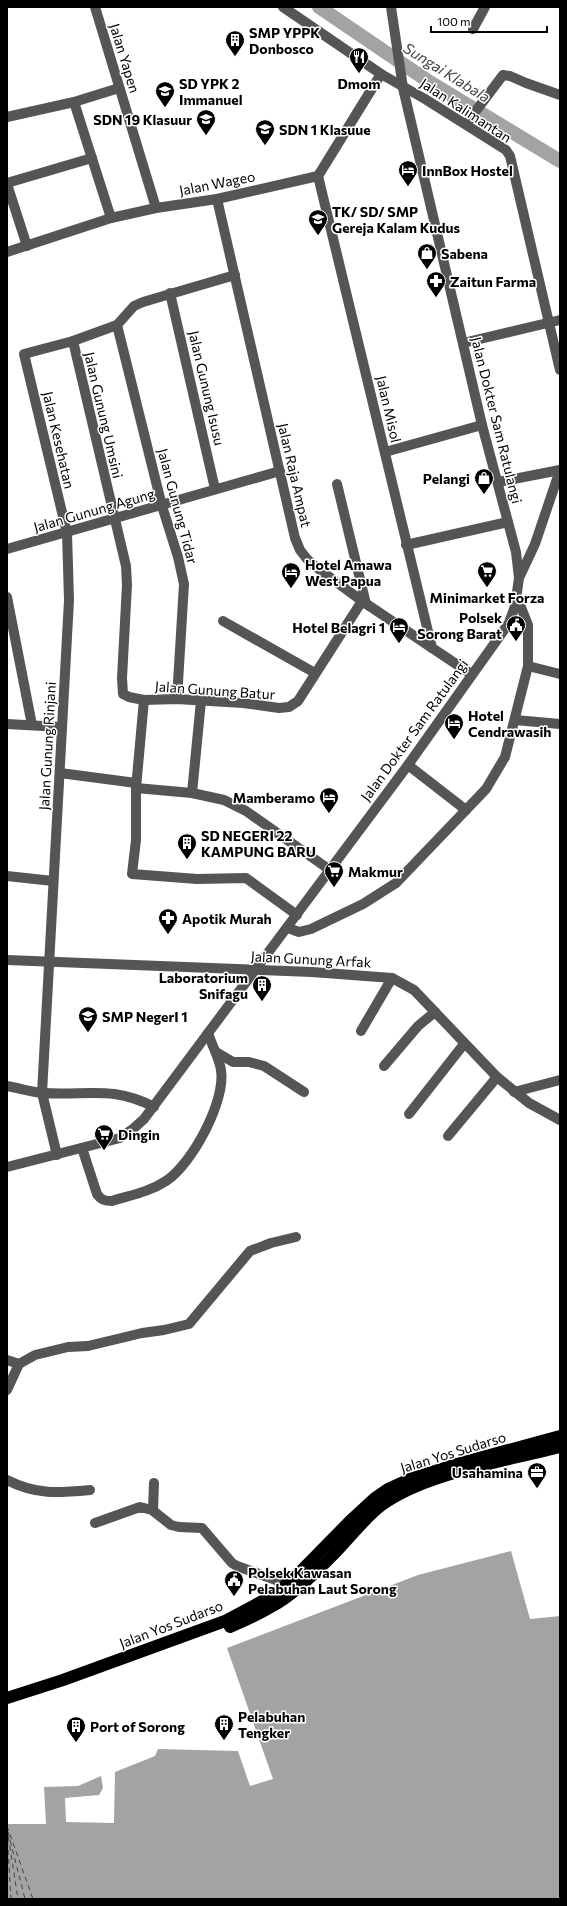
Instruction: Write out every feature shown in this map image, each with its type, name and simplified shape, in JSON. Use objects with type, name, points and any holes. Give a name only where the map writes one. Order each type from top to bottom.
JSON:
[{"type":"highway","name":"Jalan Yos Sudarso","points":[[7,1698],[63,1680],[225,1621],[271,1596],[287,1584],[360,1512],[390,1494],[410,1479],[457,1464],[560,1436]]},
{"type":"highway","name":"Jalan Yos Sudarso","points":[[7,1706],[225,1630],[272,1607],[298,1588],[330,1559],[390,1494],[438,1479],[560,1447]]},
{"type":"street","name":"Jalan Yapen","points":[[95,7],[156,208]]},
{"type":"street","name":"Jalan Kalimantan","points":[[283,7],[403,88],[469,120],[506,150],[510,156],[560,370]]},
{"type":"street","name":"Jalan Dokter Sam Ratulangi","points":[[7,1167],[120,1138],[134,1128],[154,1107],[408,765],[471,674],[509,623],[517,596],[519,578],[516,552],[482,425],[403,88],[391,7]]},
{"type":"street","points":[[472,29],[485,7]]},
{"type":"street","points":[[318,176],[381,74]]},
{"type":"street","points":[[469,120],[480,103],[503,75],[510,76],[537,88],[560,94]]},
{"type":"street","points":[[7,117],[74,102],[119,88]]},
{"type":"street","points":[[74,102],[111,218]]},
{"type":"street","points":[[27,246],[7,184],[92,158]]},
{"type":"street","name":"Jalan Wageo","points":[[7,252],[111,218],[156,208],[217,199],[318,176]]},
{"type":"street","name":"Jalan Misol","points":[[318,176],[432,648]]},
{"type":"street","name":"Jalan Raja Ampat","points":[[217,199],[295,538],[300,550],[316,567],[364,602],[471,674]]},
{"type":"street","points":[[73,341],[117,325],[134,306],[170,293],[235,275]]},
{"type":"street","name":"Jalan Gunung Isusu","points":[[170,293],[216,489]]},
{"type":"street","points":[[463,343],[560,320]]},
{"type":"street","name":"Jalan Gunung Tidar","points":[[117,325],[162,506],[178,557],[184,584],[177,699]]},
{"type":"street","name":"Jalan Kesehatan","points":[[67,533],[24,354],[73,341]]},
{"type":"street","name":"Jalan Gunung Umsini","points":[[73,341],[126,566],[127,585],[122,688],[123,694],[128,697]]},
{"type":"street","points":[[385,452],[482,425]]},
{"type":"street","points":[[498,482],[560,470],[535,544],[519,578]]},
{"type":"street","name":"Jalan Gunung Agung","points":[[7,549],[162,506],[280,471]]},
{"type":"street","points":[[337,484],[364,602]]},
{"type":"street","points":[[406,545],[508,522]]},
{"type":"street","name":"Jalan Gunung Rinjani","points":[[57,1155],[42,1093],[48,961],[69,600],[67,533]]},
{"type":"street","points":[[288,928],[299,932],[307,931],[380,894],[396,883],[486,789],[505,757],[528,666],[528,625],[517,596]]},
{"type":"street","points":[[7,597],[32,725]]},
{"type":"street","name":"Jalan Gunung Batur","points":[[128,697],[144,700],[177,699],[243,703],[279,708],[289,707],[298,701],[315,673],[364,602]]},
{"type":"street","points":[[223,621],[315,673]]},
{"type":"street","points":[[528,666],[560,674]]},
{"type":"street","points":[[144,700],[136,786],[136,840],[132,874],[197,879],[246,878],[296,915]]},
{"type":"street","points":[[192,793],[202,701]]},
{"type":"street","points":[[515,720],[560,724]]},
{"type":"street","points":[[7,724],[61,727]]},
{"type":"street","points":[[408,765],[466,810]]},
{"type":"street","points":[[60,773],[136,786],[192,793],[224,800],[237,805],[280,833],[330,870]]},
{"type":"street","points":[[7,876],[53,881]]},
{"type":"street","name":"Jalan Gunung Arfak","points":[[7,960],[312,972],[392,978],[414,990],[464,1044],[514,1092],[529,1103],[560,1120]]},
{"type":"street","points":[[361,1031],[392,978]]},
{"type":"street","points":[[384,1066],[418,1026],[435,1012]]},
{"type":"street","points":[[82,1148],[100,1199],[112,1201],[138,1194],[155,1188],[168,1180],[180,1169],[189,1157],[218,1104],[222,1085],[221,1070],[216,1052],[208,1033]]},
{"type":"street","points":[[409,1114],[464,1044]]},
{"type":"street","points":[[216,1052],[233,1062],[249,1062],[264,1066],[304,1092]]},
{"type":"street","points":[[448,1136],[497,1077]]},
{"type":"street","points":[[514,1092],[560,1080]]},
{"type":"street","points":[[7,1086],[42,1093],[106,1092],[141,1100],[154,1107]]},
{"type":"street","points":[[7,1390],[19,1364],[26,1359],[46,1352],[88,1346],[189,1324],[250,1251],[271,1243],[296,1237]]},
{"type":"street","points":[[7,1360],[19,1364]]},
{"type":"street","points":[[7,1480],[22,1488],[47,1493],[90,1490]]},
{"type":"street","points":[[153,1510],[154,1483]]},
{"type":"street","points":[[95,1523],[140,1507],[153,1510],[170,1525],[202,1528],[232,1563],[237,1566],[287,1584]]},
{"type":"shaded area","points":[[511,1551],[530,1619],[560,1616],[560,1899],[7,1899],[7,1824],[46,1824],[44,1787],[78,1786],[101,1776],[103,1788],[99,1795],[65,1798],[66,1822],[114,1823],[115,1772],[155,1756],[158,1749],[238,1751],[250,1786],[273,1779],[227,1648],[418,1575]]},
{"type":"waterway","name":"Sungai Klabala","points":[[319,7],[428,81],[560,161]]},
{"type":"ferry route","points":[[7,1826],[33,1899]]},
{"type":"ferry route","points":[[7,1828],[18,1899]]},
{"type":"ferry route","points":[[7,1832],[11,1899]]},
{"type":"ferry route","points":[[8,1832],[25,1899]]},
{"type":"place","name":"SMP YPPK Donbosco","points":[[235,57]]},
{"type":"place","name":"Dmom","points":[[359,74]]},
{"type":"place","name":"SD YPK 2 Immanuel","points":[[165,108]]},
{"type":"place","name":"SDN 19 Klasuur","points":[[206,136]]},
{"type":"place","name":"SDN 1 Klasuue","points":[[265,146]]},
{"type":"place","name":"InnBox Hostel","points":[[408,187]]},
{"type":"place","name":"TK/ SD/ SMP Gereja Kalam Kudus","points":[[318,236]]},
{"type":"place","name":"Sabena","points":[[427,270]]},
{"type":"place","name":"Zaitun Farma","points":[[436,298]]},
{"type":"place","name":"Pelangi","points":[[484,495]]},
{"type":"place","name":"Minimarket Forza","points":[[487,588]]},
{"type":"place","name":"Hotel Amawa West Papua","points":[[291,589]]},
{"type":"place","name":"Polsek Sorong Barat","points":[[516,642]]},
{"type":"place","name":"Hotel Belagri 1","points":[[399,644]]},
{"type":"place","name":"Hotel Cendrawasih","points":[[454,740]]},
{"type":"place","name":"Mamberamo","points":[[329,814]]},
{"type":"place","name":"SD NEGERI 22 KAMPUNG BARU","points":[[187,860]]},
{"type":"place","name":"Makmur","points":[[334,888]]},
{"type":"place","name":"Apotik Murah","points":[[168,935]]},
{"type":"place","name":"Laboratorium Snifagu","points":[[262,1002]]},
{"type":"place","name":"SMP NegerI 1","points":[[88,1033]]},
{"type":"place","name":"Dingin","points":[[104,1151]]},
{"type":"place","name":"Usahamina","points":[[537,1489]]},
{"type":"place","name":"Polsek Kawasan Pelabuhan Laut Sorong","points":[[234,1597]]},
{"type":"place","name":"Pelabuhan Tengker","points":[[224,1741]]},
{"type":"place","name":"Port of Sorong","points":[[76,1743]]}]
